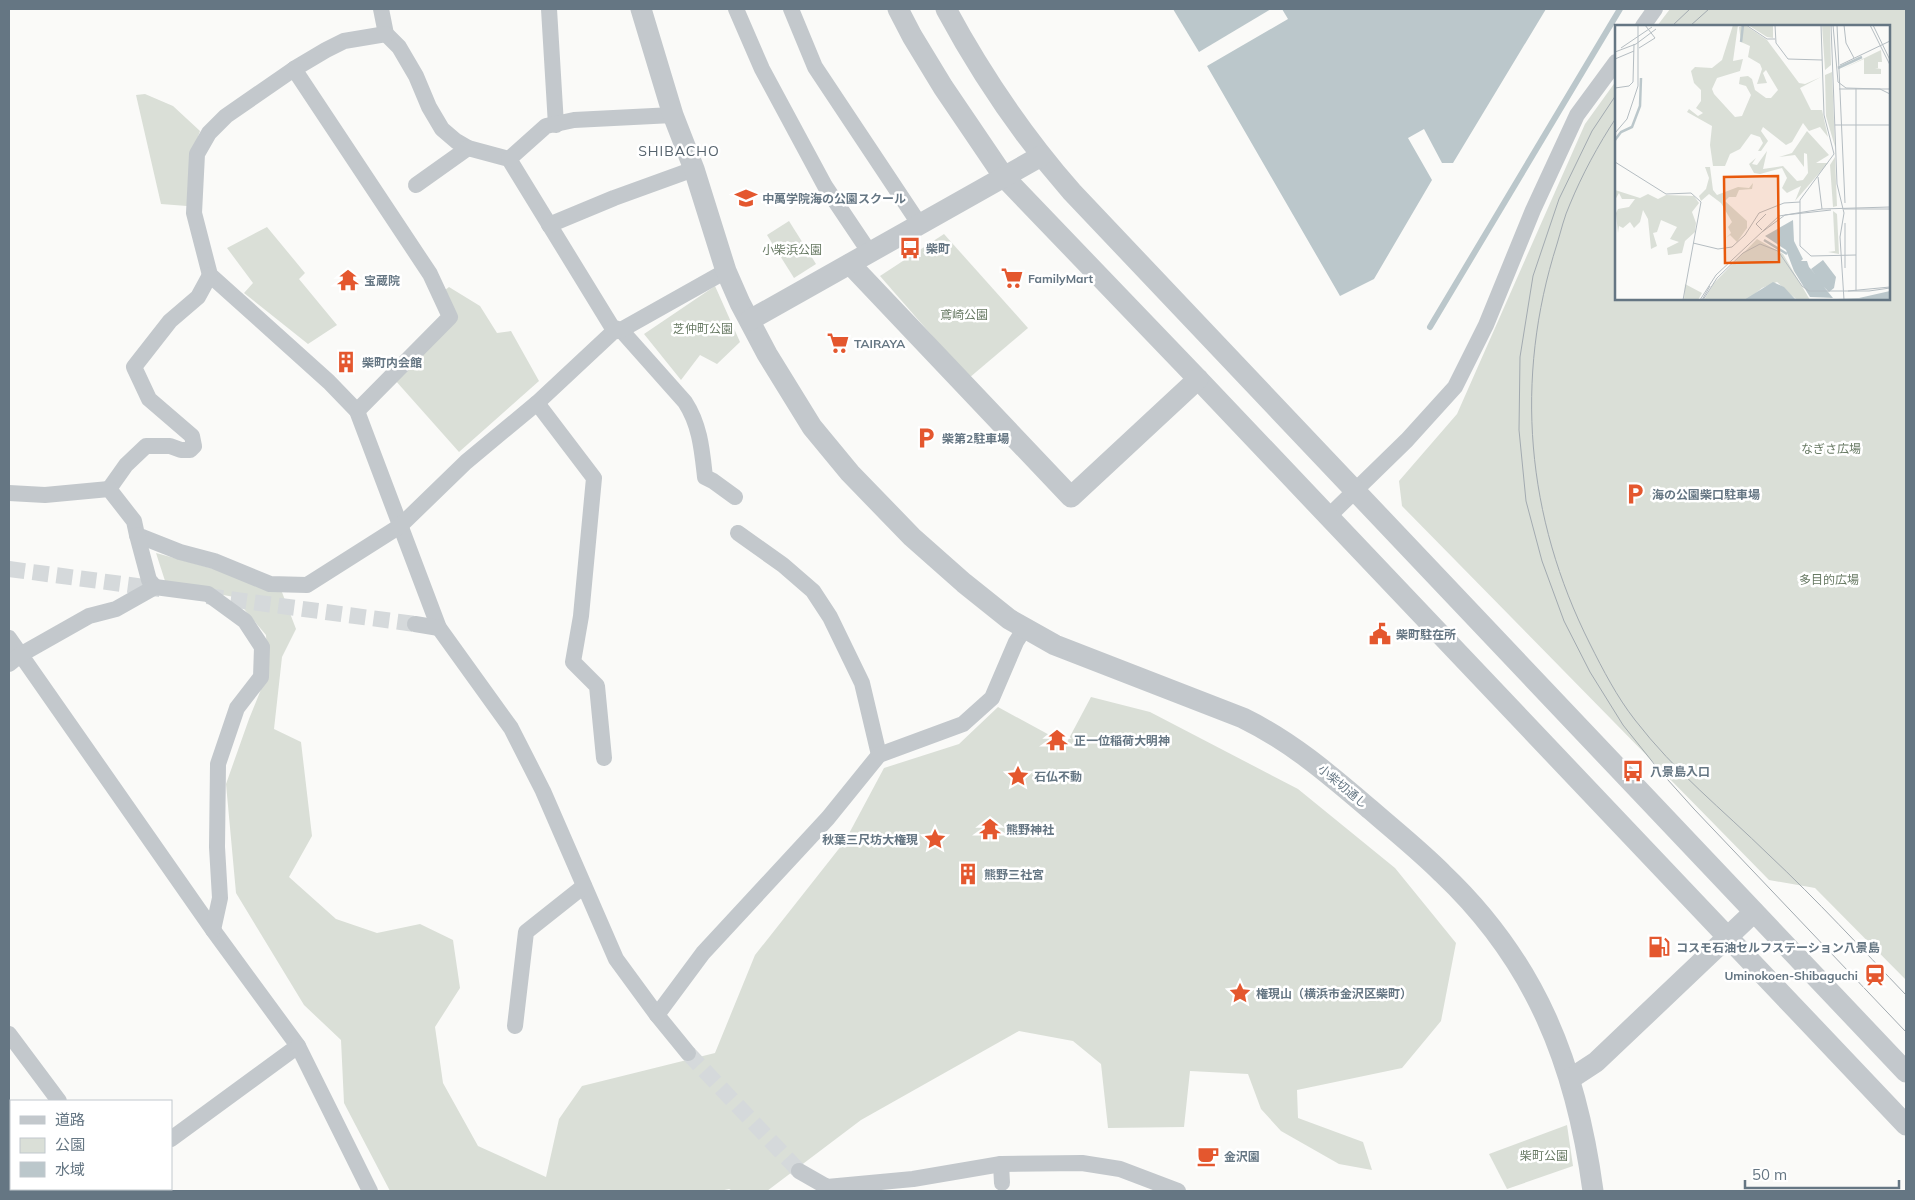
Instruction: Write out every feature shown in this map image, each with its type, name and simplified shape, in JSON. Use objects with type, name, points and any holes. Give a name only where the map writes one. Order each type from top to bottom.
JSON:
[{"type":"street","points":[[381,9],[386,34],[399,47],[416,76],[429,107],[442,129],[468,148],[508,158],[612,327],[621,330],[686,402],[694,414],[699,431],[705,477],[713,480],[735,497]]},
{"type":"street","points":[[549,9],[556,125]]},
{"type":"street","name":"小柴切通し","points":[[640,9],[673,115],[694,169],[726,271],[740,303],[767,354],[812,427],[850,473],[912,537],[964,583],[1017,623],[1055,645],[1243,718],[1287,742],[1311,759],[1443,873],[1502,941],[1538,997],[1560,1048],[1570,1079],[1583,1131],[1592,1191]]},
{"type":"street","points":[[736,9],[762,69],[825,186],[870,253]]},
{"type":"street","points":[[791,9],[815,67],[920,225]]},
{"type":"street","points":[[898,9],[943,87],[1004,177],[1906,1125]]},
{"type":"street","points":[[946,9],[974,58],[1041,156],[1072,192],[1906,1072]]},
{"type":"street","points":[[1644,25],[1655,9]]},
{"type":"street","points":[[386,34],[344,42],[294,69],[226,116],[208,133],[197,154],[194,213],[210,275],[328,382],[357,411],[388,488],[400,526],[439,628],[511,728],[543,791],[616,959],[657,1015],[688,1053]]},
{"type":"street","points":[[1328,517],[1407,440],[1455,387],[1486,325],[1532,210],[1577,115],[1615,63]]},
{"type":"street","points":[[294,69],[430,274],[450,317],[357,411]]},
{"type":"street","points":[[508,158],[546,126],[574,120],[673,115]]},
{"type":"street","points":[[416,185],[468,148]]},
{"type":"street","points":[[750,320],[1041,156]]},
{"type":"street","points":[[549,225],[694,169]]},
{"type":"street","points":[[850,264],[1071,497],[1198,379]]},
{"type":"street","points":[[137,535],[180,552],[214,561],[270,584],[307,585],[400,526],[466,462],[537,403],[613,332],[621,330],[726,271]]},
{"type":"street","points":[[109,489],[126,465],[146,446],[170,446],[180,450],[190,450],[194,446],[192,436],[149,399],[134,367],[170,321],[198,297],[210,275]]},
{"type":"street","points":[[537,403],[594,478],[581,616],[573,662],[597,686],[604,758]]},
{"type":"street","points":[[9,493],[44,494],[109,489]]},
{"type":"street","points":[[109,489],[134,521],[149,580],[155,587]]},
{"type":"street","points":[[738,533],[783,565],[813,590],[830,617],[862,683],[879,755]]},
{"type":"street","points":[[14,659],[89,616],[116,609],[155,587],[208,594],[245,621],[262,646],[261,677],[237,708],[218,764],[217,847],[220,898],[213,930]]},
{"type":"street","points":[[657,1015],[704,952],[828,818],[879,755],[963,724],[992,698],[1016,642],[1017,623]]},
{"type":"street","points":[[414,624],[439,628]]},
{"type":"street","points":[[9,638],[14,659],[298,1046],[370,1191]]},
{"type":"street","points":[[515,1026],[526,932],[584,886]]},
{"type":"street","points":[[1570,1079],[1596,1062],[1754,912]]},
{"type":"street","points":[[9,1034],[58,1100]]},
{"type":"street","points":[[172,1138],[298,1046]]},
{"type":"street","points":[[799,1171],[827,1187],[911,1185],[1000,1164],[1082,1163],[1120,1169],[1178,1191]]},
{"type":"street","points":[[1000,1164],[1002,1183]]},
{"type":"green space","points":[[1670,9],[1906,9],[1906,980],[1815,888],[1769,880],[1402,506],[1399,481],[1457,414],[1585,124],[1615,82],[1615,300],[1890,300],[1890,25],[1658,25]]},
{"type":"green space","points":[[145,94],[173,106],[200,131],[193,151],[187,206],[161,204],[136,95]]},
{"type":"green space","name":"小柴浜公園","points":[[789,221],[816,264],[794,278],[767,235]]},
{"type":"green space","points":[[267,227],[305,273],[299,279],[337,325],[308,344],[244,293],[253,283],[227,248]]},
{"type":"green space","name":"鳶崎公園","points":[[944,234],[1028,328],[969,378],[880,276]]},
{"type":"green space","name":"芝仲町公園","points":[[715,286],[740,342],[717,364],[700,355],[681,380],[644,334]]},
{"type":"green space","points":[[449,287],[480,306],[497,333],[511,331],[539,381],[459,452],[395,380],[453,317],[445,290]]},
{"type":"green space","points":[[156,553],[280,587],[296,629],[282,657],[274,729],[301,742],[312,836],[289,877],[336,919],[377,933],[420,924],[453,940],[460,988],[435,1027],[443,1083],[478,1146],[546,1177],[559,1119],[582,1086],[715,1053],[755,955],[845,841],[884,768],[959,744],[998,707],[1066,744],[1091,697],[1150,712],[1298,789],[1395,868],[1456,943],[1441,1021],[1402,1068],[1297,1090],[1298,1118],[1363,1142],[1372,1170],[1339,1164],[1281,1131],[1261,1109],[1248,1074],[1190,1071],[1184,1127],[1108,1128],[1101,1064],[1073,1041],[1019,1031],[861,1120],[767,1191],[733,1191],[729,1189],[720,1191],[390,1191],[344,1103],[341,1040],[304,1005],[236,893],[226,784],[268,672],[266,635],[234,597],[166,584]]},
{"type":"green space","name":"柴町公園","points":[[1567,1125],[1573,1166],[1507,1189],[1489,1154]]},
{"type":"water","points":[[1173,9],[1271,9],[1199,52]]},
{"type":"water","points":[[1282,9],[1546,9],[1453,163],[1442,163],[1424,129],[1408,138],[1432,180],[1374,279],[1340,296],[1207,66],[1288,19]]},
{"type":"waterway","points":[[1430,327],[1620,9]]},
{"type":"tunnel","points":[[9,569],[160,589]]},
{"type":"tunnel","points":[[207,596],[415,624]]},
{"type":"tunnel","points":[[688,1053],[799,1171]]},
{"type":"tram line","points":[[1673,25],[1690,9]]},
{"type":"tram line","points":[[1691,25],[1709,9]]},
{"type":"tram line","points":[[1615,96],[1592,131],[1559,199],[1533,276],[1520,357],[1519,430],[1526,501],[1542,561],[1564,621],[1590,672],[1623,725],[1659,770],[1694,809],[1906,1032]]},
{"type":"tram line","points":[[1615,120],[1591,160],[1566,214],[1543,295],[1535,346],[1532,396],[1533,447],[1540,497],[1552,547],[1568,596],[1590,644],[1616,693],[1650,739],[1699,790],[1804,889],[1906,995]]},
{"type":"place","name":"中萬学院海の公園スクール","points":[[746,198]]},
{"type":"place","name":"柴町","points":[[910,248]]},
{"type":"place","name":"FamilyMart","points":[[1012,278]]},
{"type":"place","name":"宝蔵院","points":[[348,280]]},
{"type":"place","name":"TAIRAYA","points":[[838,343]]},
{"type":"place","name":"柴町内会館","points":[[346,362]]},
{"type":"place","name":"柴第2駐車場","points":[[926,438]]},
{"type":"place","name":"海の公園柴口駐車場","points":[[1635,494]]},
{"type":"place","name":"柴町駐在所","points":[[1380,634]]},
{"type":"place","name":"正一位稲荷大明神","points":[[1057,740]]},
{"type":"place","name":"八景島入口","points":[[1633,771]]},
{"type":"place","name":"石仏不動","points":[[1018,776]]},
{"type":"place","name":"熊野神社","points":[[990,829]]},
{"type":"place","name":"秋葉三尺坊大権現","points":[[935,839]]},
{"type":"place","name":"熊野三社宮","points":[[968,874]]},
{"type":"place","name":"コスモ石油セルフステーション八景島","points":[[1659,947]]},
{"type":"place","name":"Uminokoen-Shibaguchi","points":[[1875,975]]},
{"type":"place","name":"権現山（横浜市金沢区柴町）","points":[[1240,993]]},
{"type":"place","name":"金沢園","points":[[1208,1156]]},
{"type":"district","name":"SHIBACHO","points":[[679,151]]},
{"type":"park label","name":"なぎさ広場","points":[[1831,448]]},
{"type":"park label","name":"多目的広場","points":[[1829,579]]}]
